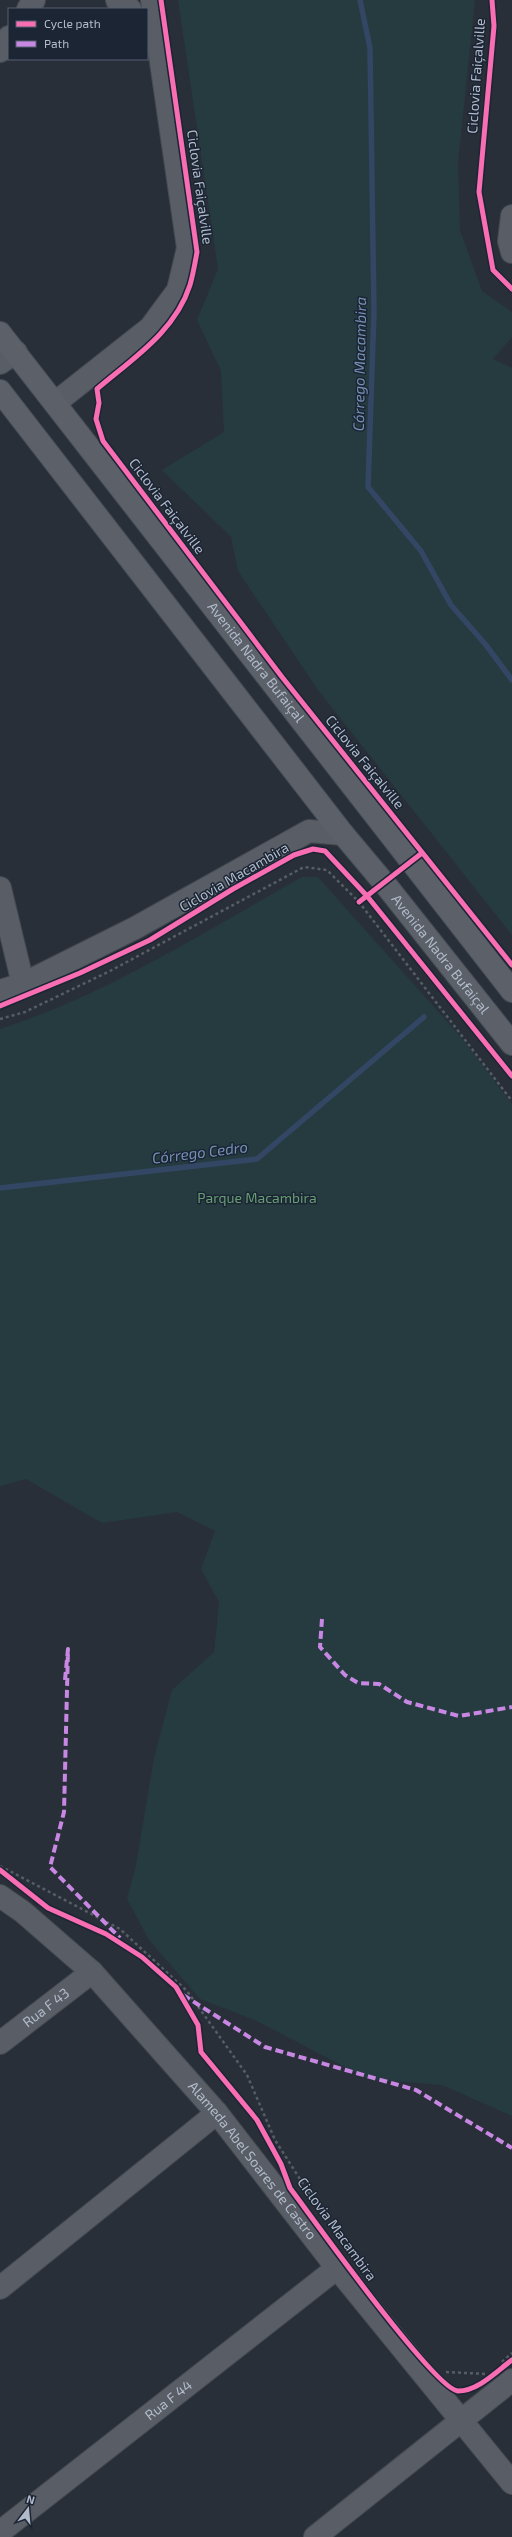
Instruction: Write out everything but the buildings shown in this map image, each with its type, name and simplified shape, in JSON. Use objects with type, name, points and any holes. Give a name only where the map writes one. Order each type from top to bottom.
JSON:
[{"type":"main road","name":"Avenida Nadra Bufaiçal","points":[[0,333],[8,357],[55,403],[512,991]]},
{"type":"main road","name":"Avenida Nadra Bufaiçal","points":[[0,391],[342,834],[385,884],[512,1044]]},
{"type":"street","points":[[117,0],[129,8]]},
{"type":"street","points":[[55,403],[150,328],[178,290],[188,248],[151,8]]},
{"type":"street","points":[[0,51],[8,39]]},
{"type":"street","points":[[512,216],[510,241],[512,252]]},
{"type":"street","points":[[0,990],[23,984],[135,928],[309,831],[342,834]]},
{"type":"street","points":[[0,888],[23,984]]},
{"type":"street","name":"Alameda Abel Soares de Castro","points":[[6,1888],[23,1912],[92,1972],[217,2113],[337,2268],[512,2484]]},
{"type":"street","name":"Rua F 43","points":[[0,2043],[92,1972]]},
{"type":"street","points":[[0,2288],[217,2113]]},
{"type":"street","name":"Rua F 44","points":[[0,2532],[337,2268]]},
{"type":"street","points":[[315,2537],[461,2420],[499,2372]]},
{"type":"path","points":[[0,1019],[24,1012],[110,971],[304,867],[326,870],[359,902],[512,1101]]},
{"type":"path","points":[[359,902],[385,884]]},
{"type":"path","points":[[0,1866],[120,1929],[187,1991],[247,2075],[275,2140],[326,2219]]},
{"type":"path","points":[[0,1870],[6,1888]]},
{"type":"path","points":[[136,1953],[176,1987],[180,1994]]},
{"type":"path","points":[[264,2132],[274,2151]]},
{"type":"path","points":[[442,2371],[486,2375],[499,2372],[512,2353]]},
{"type":"path","points":[[484,2380],[499,2372],[512,2360]]},
{"type":"green space","points":[[178,0],[475,0],[458,163],[460,230],[482,291],[512,312],[512,337],[493,359],[512,368],[512,935],[318,690],[238,571],[231,537],[162,470],[224,432],[221,371],[197,320],[218,269]]},
{"type":"green space","name":"Parque Macambira","points":[[302,877],[318,877],[460,1036],[512,1104],[512,2116],[442,2085],[368,2079],[255,2020],[200,1999],[149,1940],[127,1899],[136,1865],[154,1758],[172,1690],[214,1652],[219,1602],[201,1569],[215,1531],[177,1512],[102,1523],[26,1479],[0,1486],[0,1029],[40,1015],[117,980],[192,940]]},
{"type":"waterway","name":"Córrego Macambira","points":[[360,0],[370,48],[374,312],[368,487],[421,551],[451,605],[486,645],[512,680]]},
{"type":"waterway","name":"Córrego Cedro","points":[[0,1188],[257,1159],[424,1017]]},
{"type":"marked path","points":[[322,1619],[320,1647],[345,1675],[358,1683],[379,1684],[407,1702],[459,1716],[512,1707]]},
{"type":"marked path","points":[[65,1680],[68,1649],[64,1812],[50,1867],[120,1938]]},
{"type":"marked path","points":[[183,1995],[265,2047],[416,2090],[512,2148]]},
{"type":"cycle path","name":"Ciclovia Faiçalville","points":[[161,0],[197,252],[190,285],[183,302],[174,317],[151,343],[97,389],[99,403],[96,419],[103,441],[282,677],[512,965]]},
{"type":"cycle path","name":"Ciclovia Faiçalville","points":[[492,0],[494,26],[479,192],[493,270],[512,289]]},
{"type":"cycle path","name":"Ciclovia Macambira","points":[[0,1006],[80,973],[150,940],[233,889],[294,855],[313,849],[325,851],[367,896],[512,1076]]},
{"type":"cycle path","points":[[359,902],[422,853]]},
{"type":"cycle path","name":"Ciclovia Macambira","points":[[0,1870],[48,1908],[106,1934],[142,1957],[176,1987],[198,2025],[201,2052],[257,2120],[281,2164],[290,2188],[346,2264],[400,2333],[425,2363],[445,2383],[458,2391],[473,2388],[487,2380],[512,2360]]}]
